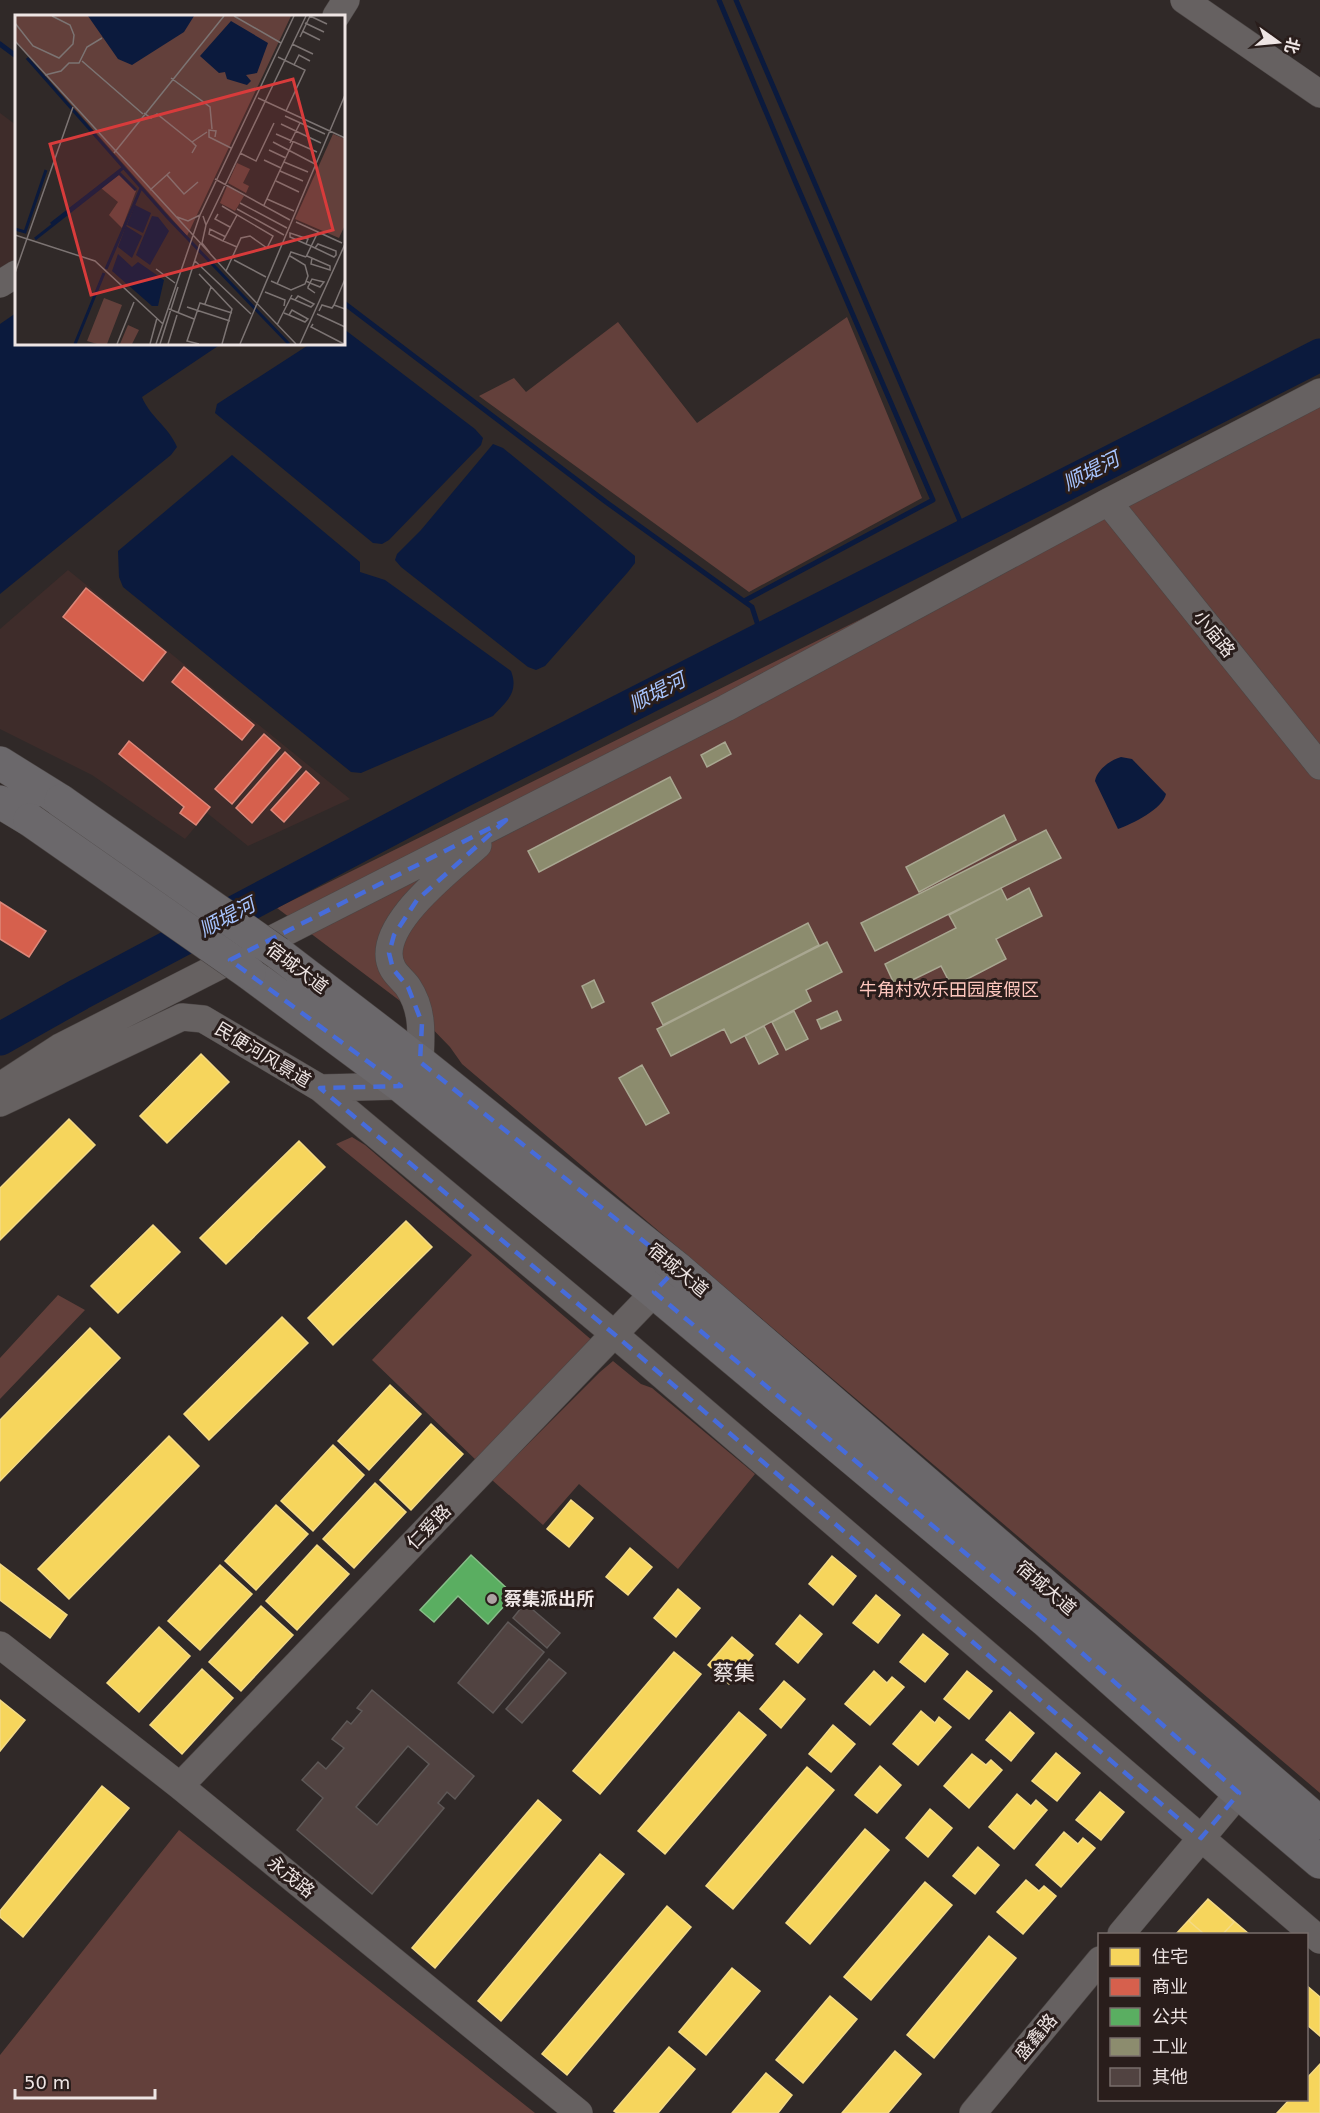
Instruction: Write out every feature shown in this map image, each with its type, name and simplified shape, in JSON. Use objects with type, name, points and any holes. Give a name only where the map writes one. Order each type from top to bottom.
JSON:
[{"type":"main road","name":"宿城大道","points":[[0,763],[61,801],[278,953],[654,1292],[1045,1620],[1320,1862]]},
{"type":"main road","name":"宿城大道","points":[[0,802],[30,820],[249,973],[410,1074],[677,1268],[1320,1823]]},
{"type":"street","points":[[337,15],[346,0]]},
{"type":"street","points":[[1184,0],[1320,94]]},
{"type":"street","points":[[0,284],[15,275]]},
{"type":"street","points":[[0,1086],[60,1047],[726,708],[1108,502],[1320,392]]},
{"type":"street","name":"小庙路","points":[[1108,502],[1320,766]]},
{"type":"street","points":[[410,1074],[422,1023],[408,987],[393,969],[388,953],[394,935],[417,900],[506,820]]},
{"type":"street","name":"民便河风景道","points":[[0,1103],[182,1017],[203,1019],[320,1088],[410,1074]]},
{"type":"street","points":[[320,1088],[614,1334],[1320,1940]]},
{"type":"street","name":"仁爱路","points":[[180,1786],[677,1268]]},
{"type":"street","name":"永茂路","points":[[0,1645],[180,1786],[579,2113]]},
{"type":"street","points":[[1123,1933],[1239,1793]]},
{"type":"street","name":"盛鑫路","points":[[973,2113],[1098,1962]]},
{"type":"highlighted area","points":[[506,820],[417,900],[394,935],[389,953],[393,969],[408,987],[422,1023],[420,1062],[677,1268],[654,1292],[1045,1620],[1239,1793],[1201,1838],[614,1334],[320,1088],[401,1086],[230,960]]},
{"type":"shaded area","points":[[0,113],[15,124],[15,263],[0,272]]},
{"type":"shaded area","points":[[68,570],[350,799],[248,846],[207,813],[185,839],[92,775],[0,729],[0,629]]},
{"type":"green space","points":[[847,317],[922,498],[749,592],[479,396],[514,378],[526,392],[618,322],[697,423]]},
{"type":"green space","name":"牛角村欢乐田园度假区","points":[[1320,392],[1320,1793],[462,1064],[450,1047],[420,1016],[277,908]]},
{"type":"green space","points":[[352,1137],[365,1145],[594,1342],[478,1462],[372,1360],[472,1255],[336,1144]]},
{"type":"green space","points":[[58,1295],[85,1310],[0,1399],[0,1358]]},
{"type":"green space","points":[[613,1361],[641,1384],[652,1388],[755,1474],[678,1569],[579,1484],[543,1525],[492,1480]]},
{"type":"green space","points":[[179,1830],[535,2113],[0,2113],[0,2055]]},
{"type":"water","points":[[15,314],[15,345],[220,345],[142,397],[174,440],[177,447],[171,455],[0,594],[0,324]]},
{"type":"water","points":[[345,330],[475,429],[483,438],[481,445],[389,540],[382,544],[373,543],[215,413],[217,404],[308,345],[345,345]]},
{"type":"water","points":[[493,444],[503,448],[635,556],[635,563],[628,572],[545,666],[536,670],[528,667],[395,560],[397,554],[421,530]]},
{"type":"water","points":[[232,455],[360,562],[360,572],[385,580],[511,671],[513,691],[493,716],[361,773],[351,772],[123,587],[119,577],[118,551]]},
{"type":"water","points":[[1121,757],[1132,759],[1166,794],[1164,800],[1153,810],[1139,820],[1118,829],[1095,781],[1098,773],[1105,766]]},
{"type":"building: 住宅","points":[[201,1054],[229,1082],[167,1143],[140,1116]]},
{"type":"building: 住宅","points":[[69,1119],[95,1145],[0,1240],[0,1188]]},
{"type":"building: 住宅","points":[[299,1141],[325,1167],[226,1264],[200,1238]]},
{"type":"building: 住宅","points":[[406,1221],[432,1247],[333,1345],[308,1318]]},
{"type":"building: 住宅","points":[[153,1225],[180,1252],[118,1313],[91,1286]]},
{"type":"building: 住宅","points":[[282,1317],[308,1343],[209,1440],[184,1414]]},
{"type":"building: 住宅","points":[[90,1328],[120,1358],[0,1481],[0,1420]]},
{"type":"building: 住宅","points":[[390,1385],[421,1414],[369,1470],[338,1441]]},
{"type":"building: 住宅","points":[[431,1424],[463,1454],[411,1510],[380,1480]]},
{"type":"building: 住宅","points":[[169,1436],[199,1466],[69,1599],[38,1569]]},
{"type":"building: 住宅","points":[[333,1445],[364,1475],[313,1531],[281,1501]]},
{"type":"building: 住宅","points":[[375,1483],[406,1512],[354,1568],[323,1539]]},
{"type":"building: 住宅","points":[[571,1500],[593,1518],[569,1547],[547,1529]]},
{"type":"building: 住宅","points":[[276,1505],[308,1534],[256,1590],[225,1561]]},
{"type":"building: 住宅","points":[[317,1545],[349,1574],[297,1630],[266,1601]]},
{"type":"building: 住宅","points":[[630,1548],[652,1567],[628,1595],[606,1577]]},
{"type":"building: 住宅","points":[[832,1556],[856,1576],[833,1605],[809,1584]]},
{"type":"building: 住宅","points":[[0,1564],[67,1615],[50,1638],[0,1600]]},
{"type":"building: 住宅","points":[[220,1565],[252,1594],[200,1650],[168,1621]]},
{"type":"building: 住宅","points":[[678,1589],[700,1608],[676,1637],[654,1618]]},
{"type":"building: 住宅","points":[[876,1595],[900,1615],[878,1643],[853,1623]]},
{"type":"building: 住宅","points":[[261,1606],[293,1635],[241,1691],[209,1662]]},
{"type":"building: 住宅","points":[[800,1615],[822,1634],[798,1663],[776,1644]]},
{"type":"building: 住宅","points":[[159,1627],[190,1656],[139,1712],[107,1683]]},
{"type":"building: 住宅","points":[[923,1634],[948,1654],[925,1682],[900,1662]]},
{"type":"building: 住宅","points":[[732,1637],[753,1655],[729,1684],[708,1665]]},
{"type":"building: 住宅","points":[[674,1652],[701,1674],[600,1794],[573,1771]]},
{"type":"building: 住宅","points":[[202,1669],[233,1698],[182,1754],[150,1725]]},
{"type":"building: 住宅","points":[[874,1671],[887,1683],[892,1677],[904,1687],[870,1725],[845,1704]]},
{"type":"building: 住宅","points":[[967,1671],[992,1691],[969,1719],[944,1699]]},
{"type":"building: 住宅","points":[[784,1681],[805,1699],[781,1728],[760,1709]]},
{"type":"building: 住宅","points":[[0,1700],[25,1720],[0,1751]]},
{"type":"building: 住宅","points":[[921,1711],[935,1723],[939,1717],[951,1727],[918,1765],[893,1744]]},
{"type":"building: 住宅","points":[[739,1712],[766,1735],[665,1854],[638,1831]]},
{"type":"building: 住宅","points":[[1010,1712],[1034,1733],[1011,1761],[986,1740]]},
{"type":"building: 住宅","points":[[833,1725],[855,1744],[831,1772],[809,1754]]},
{"type":"building: 住宅","points":[[1056,1753],[1080,1773],[1057,1801],[1032,1781]]},
{"type":"building: 住宅","points":[[972,1754],[986,1765],[991,1760],[1002,1770],[969,1808],[944,1786]]},
{"type":"building: 住宅","points":[[880,1766],[901,1785],[877,1813],[855,1795]]},
{"type":"building: 住宅","points":[[807,1767],[834,1790],[733,1909],[706,1886]]},
{"type":"building: 住宅","points":[[102,1786],[129,1808],[23,1937],[0,1917],[0,1911]]},
{"type":"building: 住宅","points":[[1100,1792],[1124,1812],[1101,1840],[1076,1820]]},
{"type":"building: 住宅","points":[[1017,1794],[1031,1806],[1036,1800],[1047,1810],[1014,1849],[989,1827]]},
{"type":"building: 住宅","points":[[538,1800],[561,1820],[435,1968],[412,1948]]},
{"type":"building: 住宅","points":[[930,1809],[952,1828],[928,1857],[906,1838]]},
{"type":"building: 住宅","points":[[865,1829],[889,1850],[810,1944],[786,1923]]},
{"type":"building: 住宅","points":[[1064,1832],[1078,1844],[1083,1838],[1095,1848],[1061,1887],[1036,1865]]},
{"type":"building: 住宅","points":[[978,1847],[999,1865],[975,1894],[953,1876]]},
{"type":"building: 住宅","points":[[600,1854],[624,1874],[501,2021],[478,2001]]},
{"type":"building: 住宅","points":[[1026,1880],[1039,1891],[1044,1886],[1056,1896],[1023,1934],[997,1912]]},
{"type":"building: 住宅","points":[[925,1882],[952,1905],[871,2000],[844,1977]]},
{"type":"building: 住宅","points":[[1208,1899],[1234,1922],[1224,1933],[1177,1933]]},
{"type":"building: 住宅","points":[[1208,1899],[1248,1933],[1203,1933],[1189,1921]]},
{"type":"building: 住宅","points":[[667,1906],[691,1927],[567,2075],[542,2054]]},
{"type":"building: 住宅","points":[[989,1936],[1016,1958],[934,2058],[907,2035]]},
{"type":"building: 住宅","points":[[732,1968],[760,1991],[706,2055],[679,2032]]},
{"type":"building: 住宅","points":[[1308,1987],[1320,1997],[1320,2036],[1308,2026]]},
{"type":"building: 住宅","points":[[830,1996],[857,2019],[803,2083],[776,2060]]},
{"type":"building: 住宅","points":[[669,2047],[695,2069],[658,2113],[617,2113],[614,2111]]},
{"type":"building: 住宅","points":[[895,2051],[921,2074],[888,2113],[842,2113]]},
{"type":"building: 住宅","points":[[1320,2064],[1320,2113],[1277,2113],[1288,2101],[1308,2101],[1308,2077]]},
{"type":"building: 住宅","points":[[766,2073],[792,2095],[778,2113],[732,2113]]},
{"type":"building: 商业","points":[[86,588],[166,652],[143,681],[63,617]]},
{"type":"building: 商业","points":[[184,667],[254,725],[242,740],[172,682]]},
{"type":"building: 商业","points":[[264,734],[280,748],[232,804],[215,789]]},
{"type":"building: 商业","points":[[129,741],[210,807],[196,825],[180,813],[184,807],[119,754]]},
{"type":"building: 商业","points":[[285,752],[301,767],[252,823],[236,808]]},
{"type":"building: 商业","points":[[306,771],[319,783],[284,822],[271,810]]},
{"type":"building: 商业","points":[[0,902],[46,931],[29,957],[0,939]]},
{"type":"building: 公共","points":[[471,1555],[514,1595],[488,1624],[458,1596],[434,1622],[420,1610]]},
{"type":"building: 工业","points":[[725,742],[731,754],[707,767],[701,755]]},
{"type":"building: 工业","points":[[670,777],[681,798],[539,872],[528,851]]},
{"type":"building: 工业","points":[[1004,815],[1016,840],[919,892],[906,867]]},
{"type":"building: 工业","points":[[1046,830],[1061,858],[875,951],[861,923]]},
{"type":"building: 工业","points":[[1001,888],[1007,900],[1029,888],[1042,916],[996,939],[1006,959],[952,987],[941,966],[896,988],[885,964],[956,928],[949,915]]},
{"type":"building: 工业","points":[[808,923],[819,945],[663,1025],[652,1003]]},
{"type":"building: 工业","points":[[827,942],[842,972],[806,990],[811,1001],[731,1043],[724,1029],[671,1056],[657,1029]]},
{"type":"building: 工业","points":[[594,980],[604,1002],[592,1008],[582,986]]},
{"type":"building: 工业","points":[[794,1011],[808,1039],[786,1050],[772,1022]]},
{"type":"building: 工业","points":[[837,1011],[841,1020],[821,1029],[817,1020]]},
{"type":"building: 工业","points":[[764,1026],[778,1054],[759,1064],[745,1036]]},
{"type":"building: 工业","points":[[642,1065],[669,1113],[646,1125],[619,1078]]},
{"type":"building: 其他","points":[[525,1603],[560,1633],[547,1648],[513,1618]]},
{"type":"building: 其他","points":[[508,1622],[544,1652],[493,1713],[458,1683]]},
{"type":"building: 其他","points":[[549,1659],[566,1673],[522,1723],[506,1709]]},
{"type":"building: 其他","points":[[372,1690],[474,1776],[455,1799],[447,1792],[438,1803],[444,1808],[372,1894],[297,1830],[323,1798],[302,1780],[318,1762],[326,1769],[344,1748],[332,1739],[347,1721],[351,1724],[362,1711],[357,1708]],"holes":[[[408,1746],[429,1764],[377,1825],[356,1807]]]},
{"type":"waterway","points":[[719,0],[933,500],[744,601]]},
{"type":"waterway","points":[[736,0],[966,535]]},
{"type":"waterway","points":[[0,44],[15,55]]},
{"type":"waterway","points":[[345,304],[606,502],[752,607],[762,638]]},
{"type":"waterway","name":"顺堤河","points":[[0,1039],[80,994],[459,793],[1320,355]]},
{"type":"place","name":"蔡集派出所","points":[[492,1599]]},
{"type":"district","name":"蔡集","points":[[734,1673]]}]
